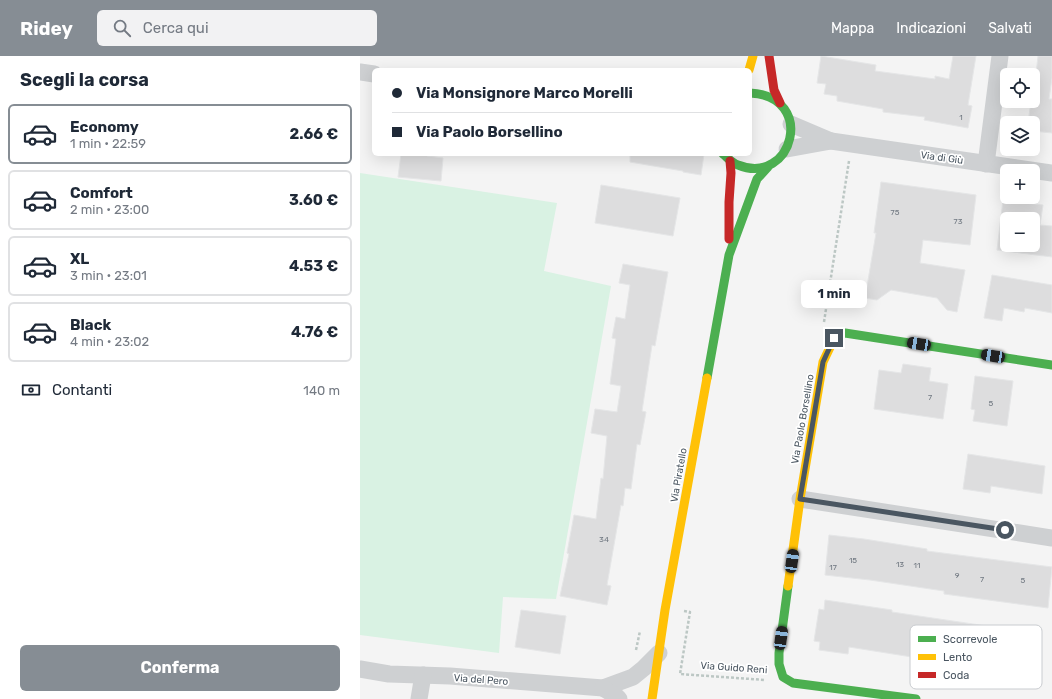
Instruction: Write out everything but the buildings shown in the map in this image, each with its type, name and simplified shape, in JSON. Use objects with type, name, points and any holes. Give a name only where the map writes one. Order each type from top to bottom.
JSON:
[{"type":"main road","points":[[750,68],[753,56]]},
{"type":"main road","points":[[769,56],[774,90],[787,113],[791,124],[791,136],[787,149]]},
{"type":"main road","points":[[752,93],[770,96],[780,103]]},
{"type":"main road","name":"Via Piratello","points":[[652,699],[665,610],[729,255],[757,179],[768,167],[779,160],[787,149]]},
{"type":"main road","name":"Via Piratello","points":[[726,158],[741,167],[754,169],[768,167]]},
{"type":"main road","name":"Via Piratello","points":[[726,158],[731,173],[729,202],[729,255]]},
{"type":"main road","name":"Via Paolo Borsellino","points":[[783,677],[779,664],[779,653],[800,499],[823,362],[834,338],[845,333],[1052,365]]},
{"type":"main road","points":[[783,677],[793,683],[916,699]]},
{"type":"street","points":[[986,164],[1000,56]]},
{"type":"street","points":[[360,72],[372,74]]},
{"type":"street","name":"Via di Giù","points":[[791,124],[831,141],[1052,173]]},
{"type":"street","name":"Via di Giù","points":[[787,149],[831,141]]},
{"type":"street","points":[[800,499],[1052,538]]},
{"type":"street","name":"Via del Pero","points":[[360,669],[389,674],[423,675],[603,688],[633,676],[644,668],[659,653]]},
{"type":"street","points":[[419,699],[423,675]]},
{"type":"street","points":[[603,688],[619,699]]},
{"type":"path","points":[[828,352],[823,328],[852,144]]},
{"type":"path","name":"Via Guido Reni","points":[[665,610],[690,612],[680,674],[770,681],[783,677]]},
{"type":"path","points":[[635,653],[642,623]]},
{"type":"green space","points":[[360,173],[557,203],[544,271],[611,286],[556,599],[503,597],[499,653],[360,635]]},
{"type":"traffic: fast","points":[[725,156],[738,165],[757,168],[772,163],[784,153],[790,138],[790,123],[784,109],[771,98],[752,93]]},
{"type":"traffic: fast","points":[[707,378],[729,255],[757,179],[768,167]]},
{"type":"traffic: fast","points":[[833,341],[834,338],[845,333],[1052,365]]},
{"type":"traffic: fast","points":[[788,586],[779,653],[779,664],[783,677],[793,683],[916,699]]},
{"type":"traffic: slow","points":[[750,68],[753,56]]},
{"type":"traffic: slow","points":[[788,586],[800,499],[823,362],[833,341]]},
{"type":"traffic: slow","points":[[652,699],[665,610],[707,378]]},
{"type":"traffic: jam","points":[[769,56],[774,90],[780,103]]},
{"type":"traffic: jam","points":[[729,239],[730,161]]},
{"type":"route","points":[[834,338],[823,362],[800,499],[1005,530]]}]
